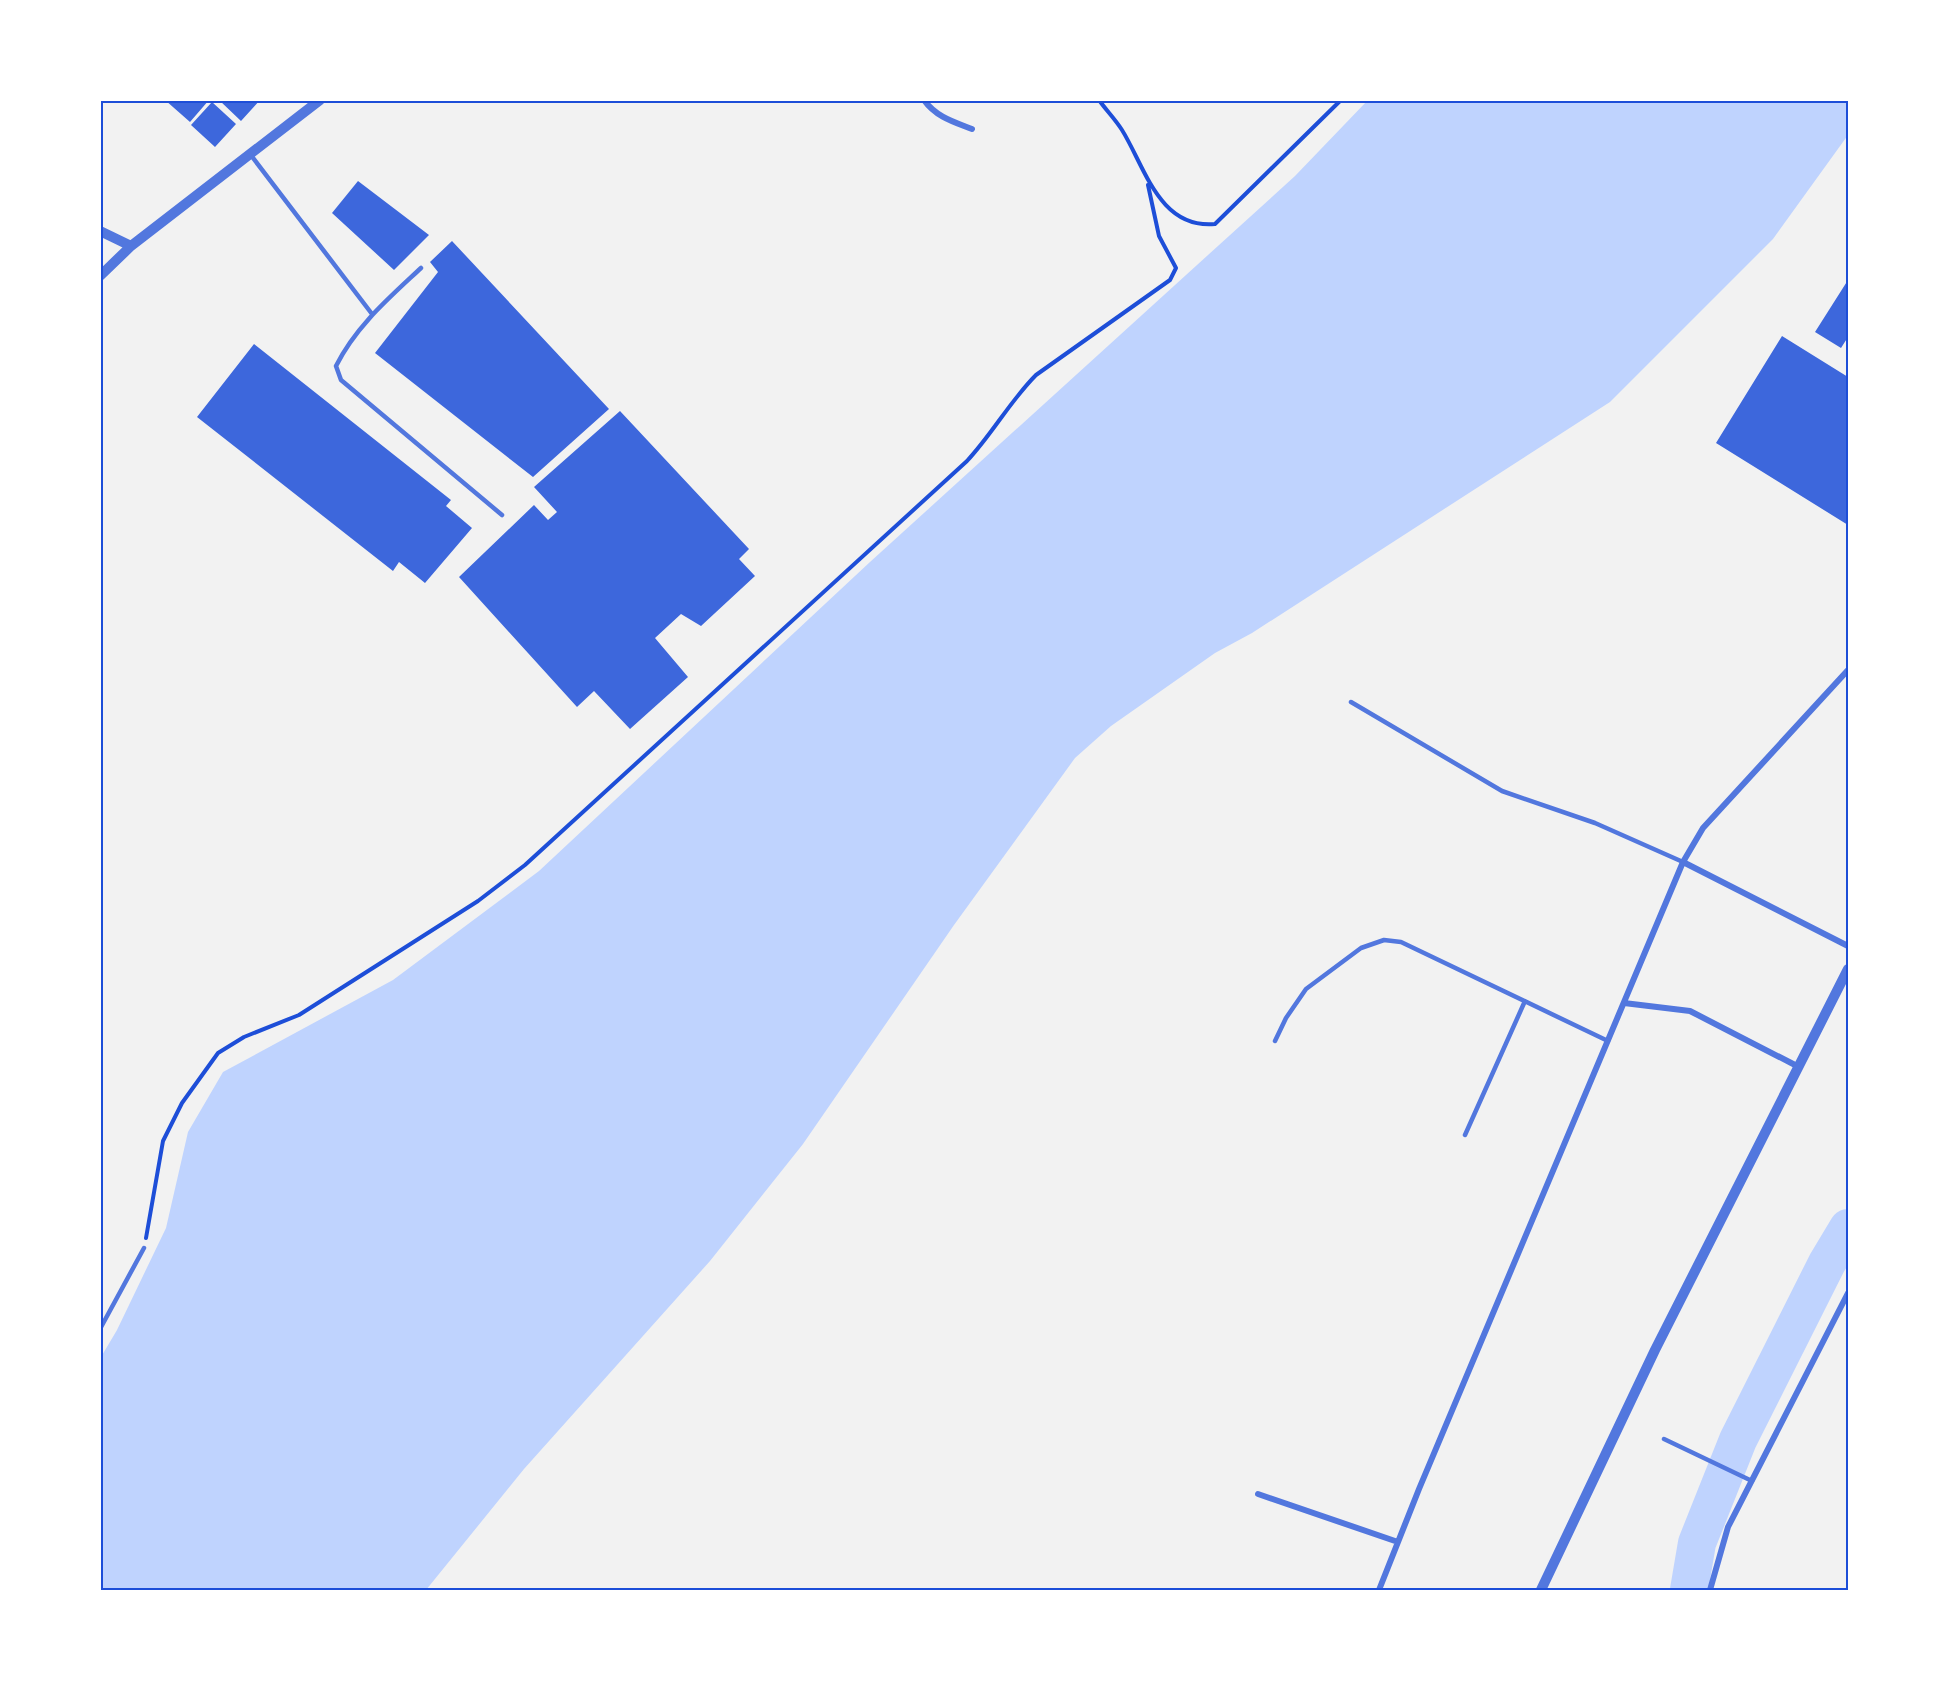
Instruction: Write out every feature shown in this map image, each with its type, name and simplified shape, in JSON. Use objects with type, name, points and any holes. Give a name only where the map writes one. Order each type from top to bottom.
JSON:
[{"type":"street","points":[[100,276],[131,246],[320,100]]},
{"type":"street","points":[[924,100],[931,110],[972,129]]},
{"type":"street","points":[[100,231],[131,246]]},
{"type":"street","points":[[1379,1590],[1683,862],[1703,828],[1848,670]]},
{"type":"street","points":[[1683,862],[1848,946]]},
{"type":"street","points":[[1541,1590],[1655,1350],[1848,969]]},
{"type":"street","points":[[1624,1003],[1690,1011],[1797,1066]]},
{"type":"street","points":[[1710,1590],[1728,1527],[1848,1293]]},
{"type":"street","points":[[1258,1494],[1398,1542]]},
{"type":"lane","points":[[250,154],[372,314]]},
{"type":"lane","points":[[421,268],[372,314],[343,351],[336,366],[341,380],[502,515]]},
{"type":"lane","points":[[1351,702],[1502,791],[1595,823],[1683,862]]},
{"type":"lane","points":[[1275,1041],[1286,1018],[1306,989],[1361,948],[1384,939],[1401,942],[1608,1041]]},
{"type":"lane","points":[[1465,1136],[1525,1001]]},
{"type":"lane","points":[[100,1329],[144,1248]]},
{"type":"lane","points":[[1664,1439],[1752,1481]]},
{"type":"path","points":[[144,1248],[163,1141],[182,1103],[218,1053],[244,1037],[299,1015],[478,901],[525,865],[967,461],[990,437],[1024,387],[1036,375],[1170,280],[1176,268],[1160,236],[1148,185],[1121,129],[1099,100]]},
{"type":"path","points":[[1148,185],[1174,212],[1199,225],[1215,224],[1341,100]]},
{"type":"water","points":[[1368,100],[1848,101],[1848,135],[1773,239],[1610,402],[1252,633],[1215,653],[1111,726],[1075,758],[954,925],[803,1144],[710,1261],[524,1469],[426,1590],[101,1590],[101,1357],[117,1330],[166,1228],[188,1132],[223,1072],[393,980],[539,871],[870,562],[1295,176]]},
{"type":"building","points":[[165,100],[209,100],[190,122]]},
{"type":"building","points":[[219,100],[260,100],[241,121]]},
{"type":"building","points":[[212,102],[236,124],[215,147],[191,125]]},
{"type":"building","points":[[358,181],[429,235],[394,270],[332,213]]},
{"type":"building","points":[[452,241],[609,409],[533,477],[375,353],[438,272],[430,262]]},
{"type":"building","points":[[1848,280],[1848,337],[1841,348],[1815,332]]},
{"type":"building","points":[[1782,336],[1848,377],[1848,525],[1716,443]]},
{"type":"building","points":[[254,344],[451,500],[446,506],[472,528],[425,583],[399,562],[393,571],[197,417]]},
{"type":"building","points":[[620,411],[749,549],[739,559],[755,576],[701,626],[681,614],[655,638],[688,677],[630,729],[594,691],[577,707],[459,577],[534,505],[548,520],[557,512],[534,487]]},
{"type":"waterway","points":[[1689,1590],[1697,1543],[1738,1440],[1827,1263],[1848,1228]]}]
